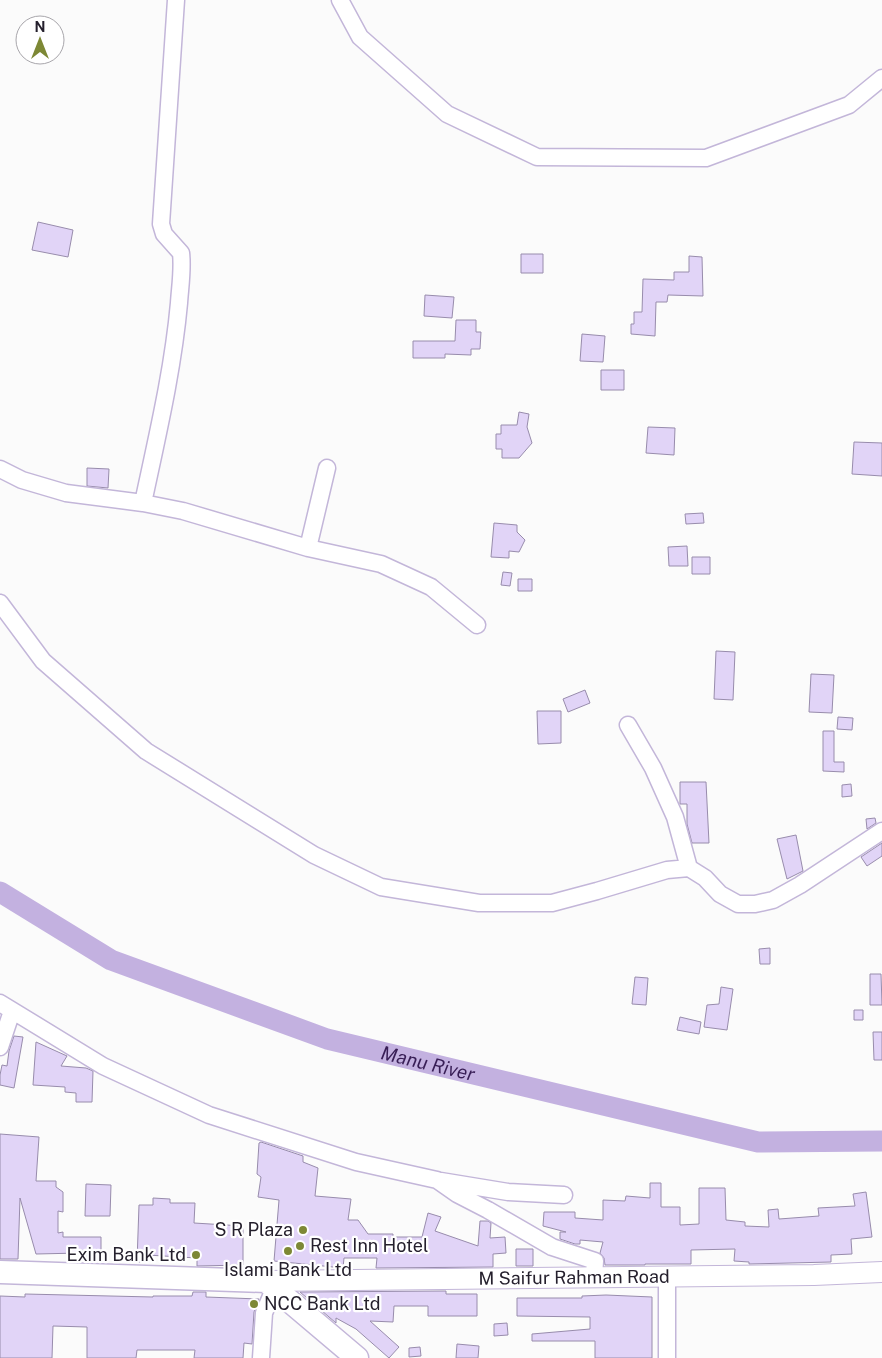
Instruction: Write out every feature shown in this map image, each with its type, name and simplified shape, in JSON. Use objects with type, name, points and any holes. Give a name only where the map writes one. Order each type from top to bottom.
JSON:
[{"type":"highway","points":[[0,1272],[270,1285],[358,1358]]},
{"type":"main road","name":"M Saifur Rahman Road","points":[[270,1285],[594,1277],[814,1275],[882,1272]]},
{"type":"street","points":[[143,503],[161,421],[177,327],[181,275],[181,253],[164,234],[162,224],[176,0]]},
{"type":"street","points":[[340,0],[360,37],[446,114],[536,156],[706,158],[849,105],[882,78]]},
{"type":"street","points":[[308,548],[327,468]]},
{"type":"street","points":[[0,469],[22,480],[66,493],[143,503],[183,511],[308,548],[381,564],[431,587],[478,625]]},
{"type":"street","points":[[0,603],[43,662],[146,751],[314,855],[381,887],[478,903],[552,903],[667,870],[689,868],[705,878],[720,894],[732,901],[738,904],[755,904],[773,900],[780,896],[882,831]]},
{"type":"street","points":[[628,725],[652,768],[674,817],[689,868]]},
{"type":"street","points":[[0,1047],[6,1007],[104,1066],[209,1115],[356,1162],[437,1180],[508,1192],[564,1195]]},
{"type":"street","points":[[437,1180],[457,1194],[552,1247],[595,1262],[594,1277]]},
{"type":"street","points":[[667,1276],[667,1358]]},
{"type":"street","points":[[261,1358],[264,1314],[270,1285]]},
{"type":"building","points":[[38,222],[73,230],[68,257],[32,250]]},
{"type":"building","points":[[521,254],[543,254],[543,273],[521,273]]},
{"type":"building","points":[[689,256],[702,257],[703,296],[668,295],[667,302],[656,302],[655,336],[631,334],[631,324],[634,324],[634,312],[642,312],[643,279],[674,280],[674,272],[689,272]]},
{"type":"building","points":[[425,295],[454,297],[452,318],[424,316]]},
{"type":"building","points":[[456,320],[476,320],[476,332],[481,332],[480,349],[471,349],[471,355],[445,354],[445,358],[413,358],[413,341],[455,341]]},
{"type":"building","points":[[582,334],[605,336],[603,362],[580,361]]},
{"type":"building","points":[[601,370],[624,370],[624,390],[601,390]]},
{"type":"building","points":[[519,412],[529,414],[527,427],[532,443],[519,458],[502,458],[502,449],[496,449],[496,434],[501,434],[501,425],[517,425]]},
{"type":"building","points":[[648,427],[675,428],[674,455],[646,453]]},
{"type":"building","points":[[854,442],[882,443],[882,476],[852,474]]},
{"type":"building","points":[[87,468],[109,469],[108,488],[87,486]]},
{"type":"building","points":[[703,513],[704,523],[686,524],[685,514]]},
{"type":"building","points":[[494,523],[517,525],[517,532],[525,540],[519,552],[509,551],[509,558],[491,557]]},
{"type":"building","points":[[687,546],[688,566],[669,566],[668,547]]},
{"type":"building","points":[[692,557],[710,557],[710,574],[692,574]]},
{"type":"building","points":[[503,572],[512,573],[510,586],[501,585]]},
{"type":"building","points":[[518,579],[532,579],[532,591],[518,591]]},
{"type":"building","points":[[716,651],[735,652],[733,700],[714,699]]},
{"type":"building","points":[[811,674],[834,675],[832,713],[809,712]]},
{"type":"building","points":[[585,690],[590,703],[568,712],[563,699]]},
{"type":"building","points":[[537,711],[561,711],[561,743],[538,744]]},
{"type":"building","points":[[838,717],[853,718],[852,730],[837,729]]},
{"type":"building","points":[[823,731],[834,731],[834,762],[844,762],[844,772],[823,771]]},
{"type":"building","points":[[680,782],[706,782],[709,843],[692,843],[687,824],[687,804],[680,804]]},
{"type":"building","points":[[851,784],[852,796],[842,797],[842,785]]},
{"type":"building","points":[[875,818],[876,823],[867,829],[866,819]]},
{"type":"building","points":[[796,835],[803,871],[787,879],[777,839]]},
{"type":"building","points":[[882,843],[882,856],[867,866],[861,857]]},
{"type":"building","points":[[770,948],[770,964],[760,964],[759,949]]},
{"type":"building","points":[[870,974],[881,974],[882,1005],[870,1005]]},
{"type":"building","points":[[635,977],[648,978],[646,1005],[632,1004]]},
{"type":"building","points":[[721,987],[733,989],[727,1030],[704,1027],[707,1005],[719,1004]]},
{"type":"building","points":[[854,1010],[863,1010],[863,1020],[854,1020]]},
{"type":"building","points":[[680,1017],[701,1022],[699,1034],[677,1030]]},
{"type":"building","points":[[873,1032],[882,1032],[882,1060],[874,1060]]},
{"type":"building","points":[[14,1036],[23,1037],[14,1088],[0,1085],[0,1075],[2,1065],[7,1066]]},
{"type":"building","points":[[36,1042],[67,1056],[61,1066],[86,1068],[93,1071],[92,1102],[76,1102],[76,1093],[65,1092],[65,1087],[33,1085]]},
{"type":"building","points":[[0,1134],[39,1137],[36,1181],[56,1181],[56,1187],[63,1192],[63,1212],[58,1211],[58,1233],[63,1232],[63,1237],[101,1237],[101,1257],[80,1257],[80,1253],[36,1254],[20,1198],[18,1259],[0,1259]]},
{"type":"building","points":[[261,1142],[303,1156],[303,1162],[318,1168],[315,1196],[351,1199],[348,1220],[358,1220],[368,1234],[393,1234],[393,1237],[422,1237],[428,1213],[441,1217],[435,1231],[478,1246],[480,1221],[488,1221],[491,1223],[490,1238],[505,1237],[506,1253],[493,1254],[493,1267],[376,1268],[377,1258],[344,1258],[343,1268],[274,1261],[279,1200],[258,1197],[261,1177],[257,1174],[259,1143]]},
{"type":"building","points":[[650,1183],[661,1183],[661,1207],[680,1207],[680,1225],[699,1224],[699,1188],[725,1188],[726,1220],[745,1222],[745,1226],[769,1227],[768,1210],[778,1209],[779,1219],[819,1216],[818,1208],[855,1206],[853,1194],[866,1192],[872,1237],[851,1239],[852,1254],[831,1255],[831,1262],[749,1264],[749,1262],[734,1261],[735,1249],[691,1250],[691,1264],[605,1265],[604,1258],[600,1253],[603,1242],[580,1240],[580,1244],[575,1244],[560,1239],[560,1232],[566,1232],[543,1226],[544,1212],[575,1212],[575,1218],[603,1220],[603,1200],[625,1201],[626,1196],[650,1198]]},
{"type":"building","points":[[86,1184],[111,1185],[110,1216],[85,1216]]},
{"type":"building","points":[[153,1198],[170,1199],[170,1203],[195,1203],[194,1223],[243,1226],[243,1265],[197,1266],[197,1258],[147,1255],[147,1262],[137,1262],[139,1205],[153,1205]]},
{"type":"building","points":[[516,1249],[533,1249],[533,1266],[516,1266]]},
{"type":"building","points":[[446,1291],[446,1294],[477,1294],[477,1316],[428,1316],[428,1306],[394,1306],[393,1322],[370,1321],[399,1347],[389,1358],[356,1329],[336,1318],[336,1323],[300,1292]]},
{"type":"building","points":[[193,1292],[206,1292],[206,1297],[259,1299],[254,1312],[252,1344],[244,1343],[243,1358],[194,1358],[195,1350],[137,1350],[136,1358],[87,1358],[87,1327],[53,1326],[52,1358],[0,1358],[0,1296],[25,1297],[25,1294],[153,1297],[192,1296]]},
{"type":"building","points":[[582,1296],[652,1297],[652,1358],[595,1358],[595,1341],[532,1341],[532,1334],[590,1329],[590,1317],[517,1316],[517,1298],[582,1298]]},
{"type":"building","points":[[507,1323],[508,1335],[494,1336],[494,1324]]},
{"type":"building","points":[[457,1344],[479,1346],[478,1358],[456,1358]]},
{"type":"building","points":[[420,1347],[421,1356],[409,1357],[409,1348]]},
{"type":"waterway","name":"Manu River","points":[[0,892],[111,960],[327,1039],[758,1142],[882,1141]]},
{"type":"place","name":"S R Plaza","points":[[303,1230]]},
{"type":"place","name":"Rest Inn Hotel","points":[[300,1246]]},
{"type":"place","name":"Islami Bank Ltd","points":[[288,1251]]},
{"type":"place","name":"Exim Bank Ltd","points":[[196,1255]]},
{"type":"place","name":"NCC Bank Ltd","points":[[254,1304]]}]
